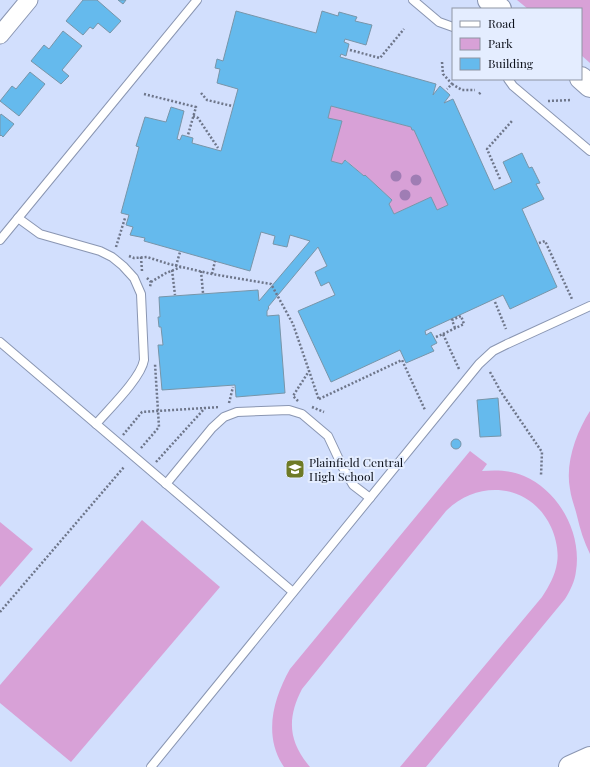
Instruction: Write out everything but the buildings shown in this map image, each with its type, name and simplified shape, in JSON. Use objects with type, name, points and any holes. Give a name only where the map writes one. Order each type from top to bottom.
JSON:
[{"type":"street","points":[[0,35],[29,0]]},
{"type":"street","points":[[489,0],[499,8]]},
{"type":"street","points":[[582,79],[590,86]]},
{"type":"street","points":[[570,767],[590,758]]},
{"type":"lane","points":[[0,240],[197,0]]},
{"type":"lane","points":[[413,0],[439,22],[452,27]]},
{"type":"lane","points":[[509,80],[512,86],[590,151]]},
{"type":"lane","points":[[18,218],[40,234],[100,251],[112,257],[134,278],[141,294],[143,366],[138,375],[96,424]]},
{"type":"lane","points":[[151,767],[479,364],[494,351],[507,344],[590,306]]},
{"type":"lane","points":[[0,342],[293,592]]},
{"type":"lane","points":[[166,484],[212,428],[224,417],[237,412],[289,410],[302,414],[328,436],[353,485],[370,498]]},
{"type":"path","points":[[350,50],[380,58],[404,30]]},
{"type":"path","points":[[442,62],[443,74],[452,84],[462,90],[475,90]]},
{"type":"path","points":[[447,89],[452,84]]},
{"type":"path","points":[[144,94],[196,107],[188,135]]},
{"type":"path","points":[[201,94],[207,100],[232,106]]},
{"type":"path","points":[[542,102],[572,100]]},
{"type":"path","points":[[193,116],[198,118],[218,148]]},
{"type":"path","points":[[500,179],[487,149],[512,122]]},
{"type":"path","points":[[115,251],[125,218]]},
{"type":"path","points":[[539,243],[546,240],[572,299]]},
{"type":"path","points":[[176,266],[180,252]]},
{"type":"path","points":[[128,255],[134,258],[147,257],[176,266],[212,274],[270,284],[293,324],[319,400],[402,360],[425,410]]},
{"type":"path","points":[[212,274],[216,262]]},
{"type":"path","points":[[151,282],[172,270],[181,267]]},
{"type":"path","points":[[172,270],[175,295]]},
{"type":"path","points":[[201,271],[203,293]]},
{"type":"path","points":[[495,302],[506,329]]},
{"type":"path","points":[[436,337],[464,324],[461,316],[452,320],[455,328]]},
{"type":"path","points":[[443,334],[459,369]]},
{"type":"path","points":[[288,399],[293,396],[309,371]]},
{"type":"path","points":[[490,372],[501,392],[542,452],[541,475]]},
{"type":"path","points":[[233,387],[229,406],[235,405]]},
{"type":"path","points":[[293,396],[303,404]]},
{"type":"path","points":[[129,439],[123,434],[142,412],[224,406]]},
{"type":"path","points":[[310,407],[324,412]]},
{"type":"path","points":[[151,458],[157,463],[205,408]]},
{"type":"path","points":[[135,444],[146,453]]},
{"type":"path","points":[[0,612],[124,467]]},
{"type":"green space","points":[[517,0],[590,0],[590,63],[582,56],[582,8],[527,8]]},
{"type":"green space","points":[[331,106],[411,127],[412,130],[414,130],[448,205],[437,210],[431,197],[394,214],[389,204],[392,200],[365,175],[364,176],[346,160],[342,164],[331,161],[342,121],[328,118]]},
{"type":"green space","points":[[590,411],[590,554],[579,526],[571,496],[569,469],[570,459],[576,438]]},
{"type":"green space","points":[[470,451],[487,464],[482,471],[503,471],[524,476],[537,483],[548,492],[557,503],[571,528],[577,557],[575,578],[567,596],[426,767],[400,767],[542,597],[555,572],[558,559],[556,540],[551,527],[542,513],[531,502],[518,494],[503,490],[488,490],[459,500],[446,511],[302,689],[294,710],[292,729],[297,748],[310,767],[284,767],[274,743],[272,730],[275,705],[290,669]]},
{"type":"green space","points":[[142,520],[220,587],[71,762],[0,703],[0,685]]},
{"type":"green space","points":[[0,522],[33,549],[0,587]]},
{"type":"place","name":"Plainfield Central High School","points":[[295,469]]}]
